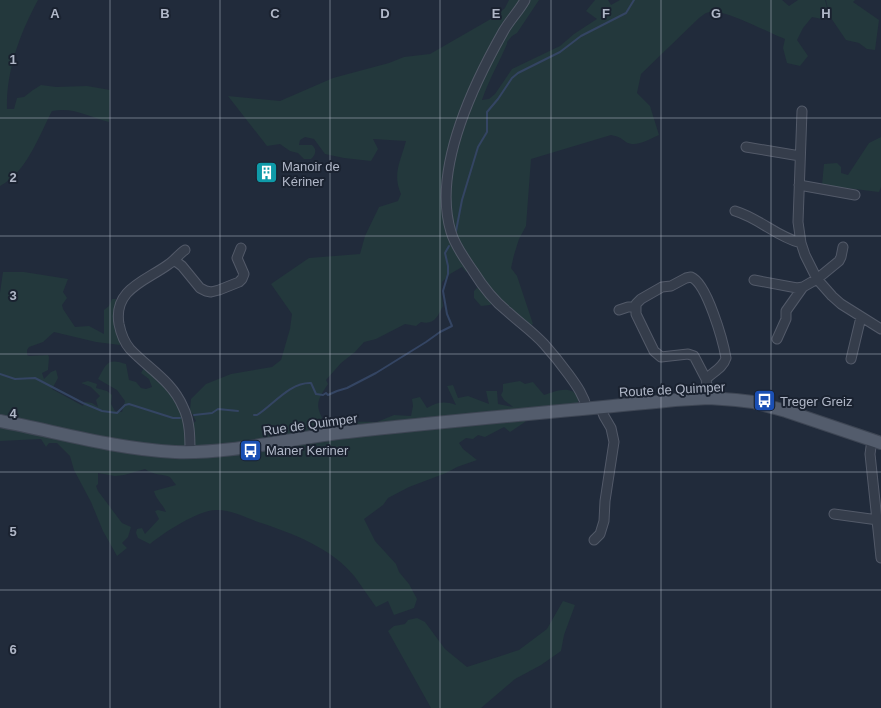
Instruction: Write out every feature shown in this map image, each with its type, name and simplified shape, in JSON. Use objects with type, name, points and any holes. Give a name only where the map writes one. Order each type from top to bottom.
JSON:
[{"type":"main road","name":"Route de Quimper","points":[[601,408],[674,400],[709,398],[736,400],[764,405],[876,442]]},
{"type":"main road","name":"Rue de Quimper","points":[[0,421],[127,447],[162,451],[190,452],[236,449],[347,432],[601,408]]},
{"type":"street","points":[[525,0],[503,31],[476,83],[466,106],[454,146],[448,173],[446,199],[448,218],[450,231],[457,246],[478,280],[495,302],[544,344],[580,390],[587,409]]},
{"type":"street","points":[[802,111],[798,222],[801,243],[817,279],[832,296],[841,304],[881,329]]},
{"type":"street","points":[[746,147],[800,156]]},
{"type":"street","points":[[799,186],[855,195]]},
{"type":"street","points":[[735,211],[746,214],[790,240],[801,243]]},
{"type":"street","points":[[754,280],[797,288],[803,287],[817,279],[839,261],[843,247]]},
{"type":"street","points":[[174,260],[182,266],[200,288],[211,292],[232,285],[242,279],[244,274],[237,258],[241,248]]},
{"type":"street","points":[[185,250],[174,260],[125,294],[120,303],[119,322],[122,336],[127,345],[164,380],[177,395],[183,406],[189,425],[190,452]]},
{"type":"street","points":[[706,379],[722,366],[726,358],[714,312],[698,282],[691,277],[671,286],[662,287],[641,299],[635,307],[636,314],[654,351],[659,356],[666,357],[688,354],[694,356],[706,379],[709,398]]},
{"type":"street","points":[[777,339],[786,319],[786,311],[803,287]]},
{"type":"street","points":[[619,310],[628,307],[635,307]]},
{"type":"street","points":[[851,359],[861,317]]},
{"type":"street","points":[[594,540],[600,534],[602,526],[614,442],[611,428],[601,408]]},
{"type":"street","points":[[876,442],[870,448],[881,558]]},
{"type":"street","points":[[834,514],[878,520]]},
{"type":"green space","points":[[0,0],[38,0],[25,26],[15,53],[7,95],[7,109],[14,109],[17,98],[24,97],[41,85],[56,87],[87,86],[110,90],[109,122],[75,111],[52,111],[31,153],[17,172],[0,186]]},
{"type":"green space","points":[[509,0],[539,0],[517,33],[507,42],[482,100],[489,99],[495,94],[512,69],[560,46],[574,34],[597,19],[586,11],[595,0],[608,0],[611,5],[620,0],[782,0],[789,6],[798,0],[825,0],[829,15],[822,19],[812,17],[803,28],[797,40],[808,56],[800,66],[787,63],[783,48],[785,39],[726,14],[717,12],[707,13],[699,18],[641,74],[637,93],[650,106],[659,135],[642,142],[630,144],[619,137],[611,135],[531,159],[526,226],[519,239],[511,268],[517,276],[533,324],[529,326],[498,300],[490,305],[481,306],[474,298],[474,291],[477,288],[484,290],[471,269],[466,272],[462,267],[450,274],[442,282],[441,292],[443,306],[433,321],[426,323],[421,322],[416,326],[405,324],[376,339],[364,342],[355,352],[341,363],[326,380],[328,384],[318,402],[319,411],[324,421],[377,422],[394,415],[411,416],[413,406],[412,399],[420,397],[427,408],[434,404],[441,403],[456,405],[447,386],[453,385],[458,398],[468,396],[489,404],[486,391],[497,391],[498,404],[513,407],[504,400],[501,395],[503,391],[503,384],[520,381],[525,384],[533,382],[544,395],[558,390],[568,390],[572,391],[579,398],[577,405],[527,418],[525,422],[510,432],[504,427],[485,437],[478,435],[473,439],[466,438],[459,443],[463,449],[477,460],[409,487],[388,498],[383,505],[364,519],[375,541],[396,564],[399,572],[409,584],[417,599],[414,608],[394,615],[388,601],[376,607],[346,567],[323,550],[284,531],[233,512],[217,510],[201,513],[172,528],[150,544],[138,538],[136,533],[137,529],[142,528],[145,534],[159,519],[155,511],[158,510],[166,512],[156,497],[154,491],[176,485],[170,477],[145,469],[115,476],[98,473],[98,484],[96,486],[98,491],[122,523],[131,527],[128,537],[122,543],[127,548],[117,556],[103,531],[91,502],[74,470],[70,456],[57,443],[49,443],[46,447],[41,439],[0,441],[0,293],[3,272],[24,272],[68,279],[63,292],[67,298],[62,305],[63,309],[75,327],[89,326],[104,334],[104,310],[109,306],[112,299],[116,299],[121,342],[120,345],[96,342],[54,332],[43,342],[29,347],[27,350],[27,355],[29,356],[48,355],[48,370],[42,373],[44,379],[51,372],[56,370],[58,378],[52,389],[83,406],[85,402],[92,403],[98,407],[96,400],[100,396],[91,387],[81,383],[88,381],[97,384],[96,388],[107,391],[112,395],[111,404],[115,411],[122,412],[125,401],[117,390],[98,379],[108,363],[120,362],[126,364],[129,380],[136,382],[141,388],[146,389],[152,387],[149,379],[141,373],[144,368],[151,372],[164,385],[191,425],[196,421],[190,410],[191,399],[206,384],[231,374],[272,367],[281,360],[290,329],[292,314],[271,284],[309,258],[360,254],[365,236],[379,207],[398,201],[401,194],[398,187],[397,173],[406,141],[373,139],[378,149],[371,161],[325,154],[314,139],[305,137],[300,140],[299,145],[312,145],[315,148],[315,152],[311,159],[304,159],[298,153],[290,151],[280,144],[267,146],[228,96],[280,101],[333,78],[389,63],[404,57],[430,54],[496,16],[505,8]]},
{"type":"green space","points":[[826,0],[855,0],[853,2],[879,20],[875,50],[867,49],[859,43],[846,40],[829,15]]},
{"type":"green space","points":[[881,137],[881,187],[879,192],[822,185],[824,164],[837,163],[841,167],[841,173],[848,175],[869,143]]},
{"type":"green space","points":[[563,601],[575,605],[564,635],[561,651],[541,665],[515,679],[481,708],[431,708],[388,631],[394,626],[405,624],[408,620],[417,618],[425,622],[445,649],[467,667],[519,650],[547,629]]},
{"type":"waterway","points":[[456,231],[462,200],[478,147],[487,132],[487,112],[512,78],[518,73],[560,52],[581,36],[626,13],[634,0]]},
{"type":"waterway","points":[[254,415],[257,415],[263,411],[282,395],[296,386],[311,383],[316,394],[323,395],[326,393],[328,395],[347,388],[376,373],[440,332],[452,326],[447,314],[443,291],[448,274],[445,253],[449,246]]},
{"type":"waterway","points":[[0,374],[15,379],[35,378],[83,403],[102,411],[117,413],[125,405],[129,404],[173,418],[180,418]]},
{"type":"waterway","points":[[194,415],[212,413],[218,409],[238,411]]},
{"type":"place","name":"Manoir de Kériner","points":[[266,173]]},
{"type":"place","name":"Treger Greiz","points":[[765,401]]},
{"type":"place","name":"Maner Keriner","points":[[251,450]]}]
